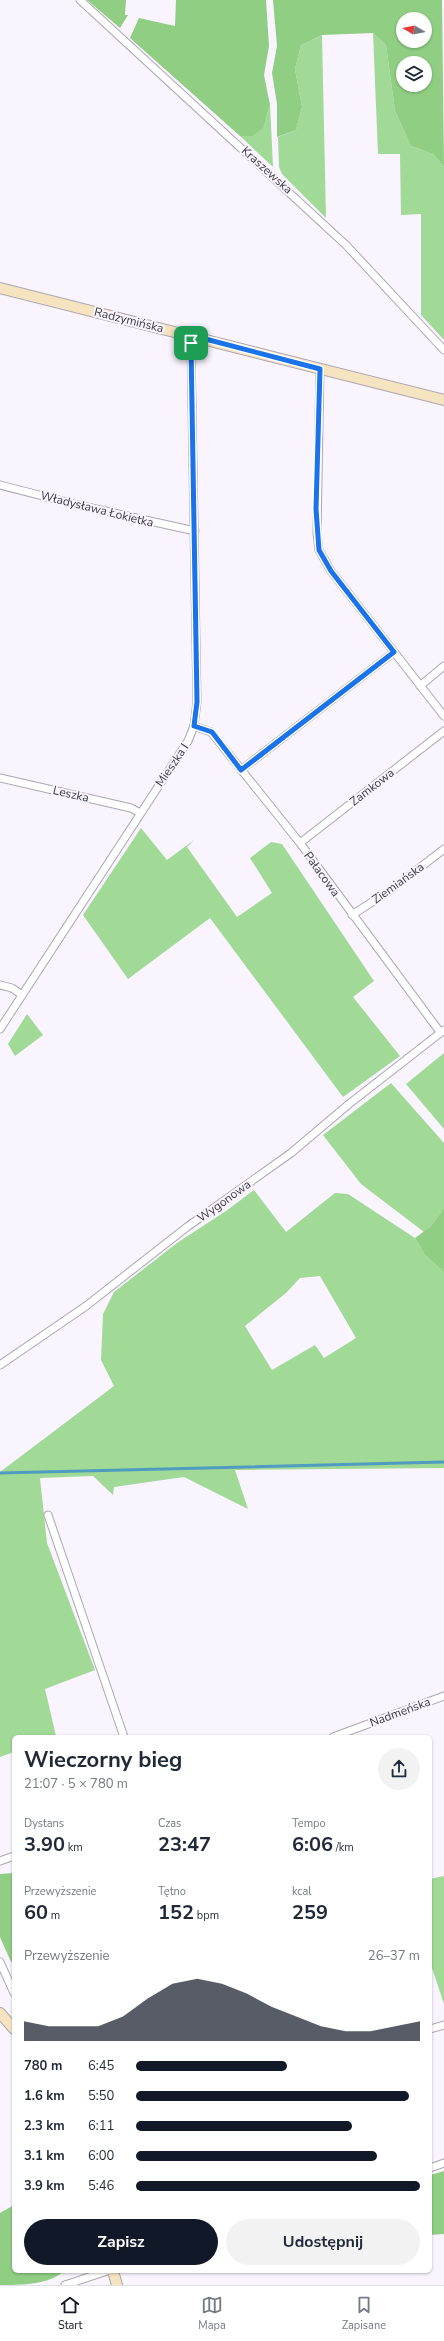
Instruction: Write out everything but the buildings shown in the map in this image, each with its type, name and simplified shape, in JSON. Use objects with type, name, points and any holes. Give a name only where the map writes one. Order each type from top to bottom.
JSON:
[{"type":"street","name":"Kraszewska","points":[[80,0],[346,245],[444,350]]},
{"type":"street","name":"Radzymińska","points":[[0,288],[444,400]]},
{"type":"street","name":"Mieszka I","points":[[0,1029],[188,740],[194,726],[197,702],[191,346],[194,336]]},
{"type":"street","points":[[320,369],[316,509],[319,550],[331,571],[444,716]]},
{"type":"street","name":"Władysława Łokietka","points":[[0,485],[146,522],[194,531]]},
{"type":"street","points":[[241,770],[394,652]]},
{"type":"street","points":[[420,686],[444,666]]},
{"type":"street","name":"Pałacowa","points":[[194,726],[212,732],[300,843],[352,915],[442,1031]]},
{"type":"street","name":"Zamkowa","points":[[300,843],[444,731]]},
{"type":"street","name":"Leszka","points":[[0,778],[132,808],[140,813]]},
{"type":"street","name":"Ziemiańska","points":[[352,915],[392,889],[444,849]]},
{"type":"street","points":[[0,984],[12,988],[22,995]]},
{"type":"street","name":"Wygonowa","points":[[0,1365],[86,1306],[187,1227],[291,1153],[349,1104],[442,1031]]},
{"type":"street","points":[[48,1515],[123,1735]]},
{"type":"street","name":"Nadmeńska","points":[[339,1735],[444,1696]]},
{"type":"street","points":[[0,1861],[12,1857]]},
{"type":"street","points":[[0,1962],[12,1989]]},
{"type":"street","points":[[0,2013],[12,2027]]},
{"type":"street","points":[[432,2028],[444,2025]]},
{"type":"street","points":[[432,2167],[444,2163]]},
{"type":"street","points":[[65,2285],[101,2273]]},
{"type":"street","points":[[114,2273],[117,2285]]},
{"type":"green space","points":[[87,0],[126,0],[125,15],[128,15],[120,28]]},
{"type":"green space","points":[[176,0],[266,0],[269,46],[264,75],[270,105],[263,128],[252,136],[240,136],[130,38],[139,18],[175,26]]},
{"type":"green space","points":[[273,0],[442,0],[444,167],[433,154],[411,146],[395,111],[386,45],[373,33],[322,35],[301,45],[295,69],[302,107],[296,130],[277,137],[277,104],[272,73],[277,46]]},
{"type":"green space","points":[[373,33],[386,45],[395,111],[411,146],[433,154],[444,167],[444,340],[421,315],[421,214],[401,215],[400,154],[378,154]]},
{"type":"green space","points":[[322,35],[326,218],[282,174],[279,167],[278,137],[296,130],[302,107],[295,69],[301,45]]},
{"type":"green space","points":[[270,105],[273,167],[240,136],[254,134],[261,128]]},
{"type":"green space","points":[[141,828],[167,860],[194,840],[187,847],[237,917],[272,893],[250,858],[271,842],[282,844],[374,981],[353,997],[400,1056],[343,1097],[210,918],[128,979],[83,915]]},
{"type":"green space","points":[[27,1014],[43,1035],[15,1056],[8,1044]]},
{"type":"green space","points":[[444,1053],[444,1129],[406,1084]]},
{"type":"green space","points":[[391,1083],[444,1143],[444,1208],[430,1227],[424,1232],[361,1184],[323,1135]]},
{"type":"green space","points":[[254,1190],[286,1232],[335,1193],[348,1194],[415,1238],[425,1255],[444,1272],[444,1468],[235,1470],[248,1509],[184,1477],[114,1487],[113,1495],[93,1476],[40,1478],[47,1543],[95,1670],[45,1689],[56,1735],[12,1735],[12,1753],[0,1757],[0,1472],[114,1386],[101,1360],[103,1314],[114,1292],[177,1243],[226,1211]],"holes":[[[320,1276],[356,1338],[324,1358],[315,1345],[272,1370],[245,1326],[286,1293],[300,1278]]]},
{"type":"green space","points":[[444,1208],[444,1272],[425,1255],[415,1238],[430,1227]]},
{"type":"green space","points":[[12,1873],[11,1962],[0,1937],[0,1874]]},
{"type":"green space","points":[[444,1876],[444,2004],[432,1968],[432,1879]]},
{"type":"green space","points":[[444,2171],[444,2234],[432,2235],[432,2174]]},
{"type":"green space","points":[[12,2206],[12,2273],[62,2273],[43,2282],[0,2285],[0,2213]]},
{"type":"waterway","points":[[0,1473],[444,1462]]},
{"type":"route","points":[[194,336],[320,369],[316,509],[319,550],[331,571],[394,652],[241,770],[212,732],[194,726],[197,702],[191,343],[194,336]]}]
